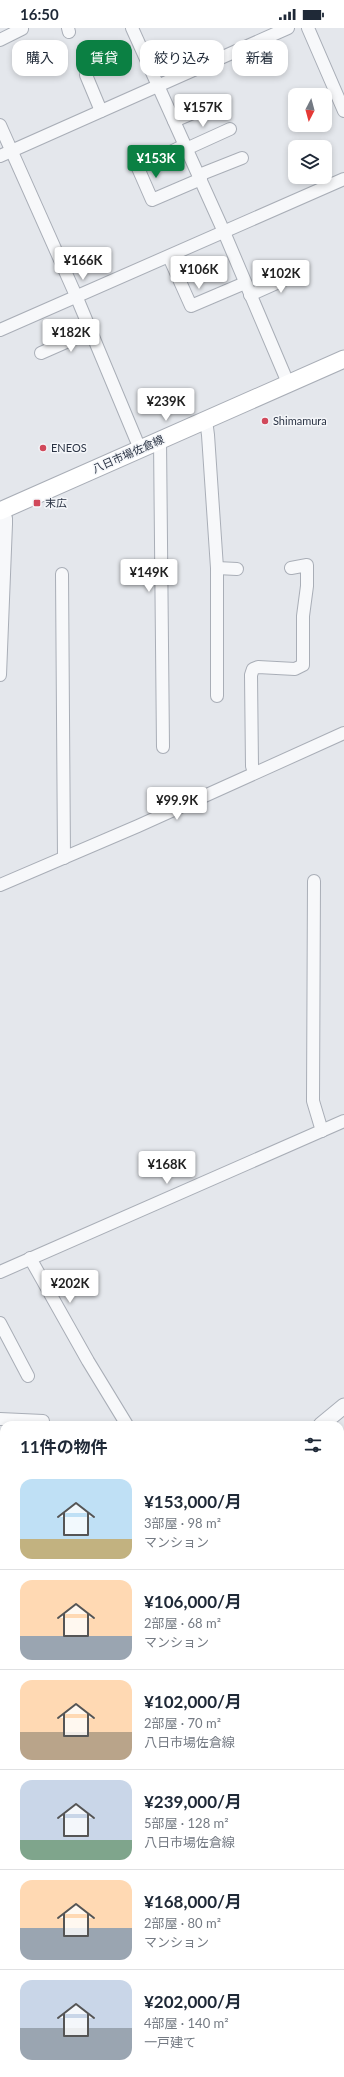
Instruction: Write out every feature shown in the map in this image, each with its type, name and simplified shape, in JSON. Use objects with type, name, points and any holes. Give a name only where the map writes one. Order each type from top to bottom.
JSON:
[{"type":"main road","name":"八日市場佐倉線","points":[[0,512],[344,359]]},
{"type":"street","points":[[132,28],[200,177],[288,384]]},
{"type":"street","points":[[0,156],[288,28]]},
{"type":"street","points":[[308,28],[344,111]]},
{"type":"street","points":[[0,40],[22,29]]},
{"type":"street","points":[[86,76],[101,111]]},
{"type":"street","points":[[174,121],[221,101]]},
{"type":"street","points":[[0,125],[77,298],[140,449]]},
{"type":"street","points":[[230,129],[138,168],[152,200],[242,158]]},
{"type":"street","points":[[0,330],[77,298],[344,179]]},
{"type":"street","points":[[169,257],[192,306],[245,283]]},
{"type":"street","points":[[250,295],[301,272]]},
{"type":"street","points":[[41,353],[91,331]]},
{"type":"street","points":[[206,420],[217,568],[217,696]]},
{"type":"street","points":[[160,440],[162,746]]},
{"type":"street","points":[[0,512],[6,518],[6,524],[0,675]]},
{"type":"street","points":[[254,772],[252,766],[251,675],[253,669],[258,667],[295,669],[303,665],[303,616],[307,586],[307,565],[291,568]]},
{"type":"street","points":[[217,568],[237,569]]},
{"type":"street","points":[[62,574],[64,858]]},
{"type":"street","points":[[0,885],[138,826],[254,772],[344,733]]},
{"type":"street","points":[[314,881],[313,1100],[322,1131]]},
{"type":"street","points":[[0,1272],[344,1121]]},
{"type":"street","points":[[30,1258],[88,1361],[125,1421]]},
{"type":"street","points":[[0,1323],[28,1376]]},
{"type":"street","points":[[0,1346],[12,1347]]},
{"type":"street","points":[[326,1421],[344,1406]]},
{"type":"street","points":[[0,1419],[43,1421]]},
{"type":"place","name":"Shimamura","points":[[265,421]]},
{"type":"place","name":"ENEOS","points":[[43,448]]},
{"type":"place","name":"末広","points":[[37,503]]}]
